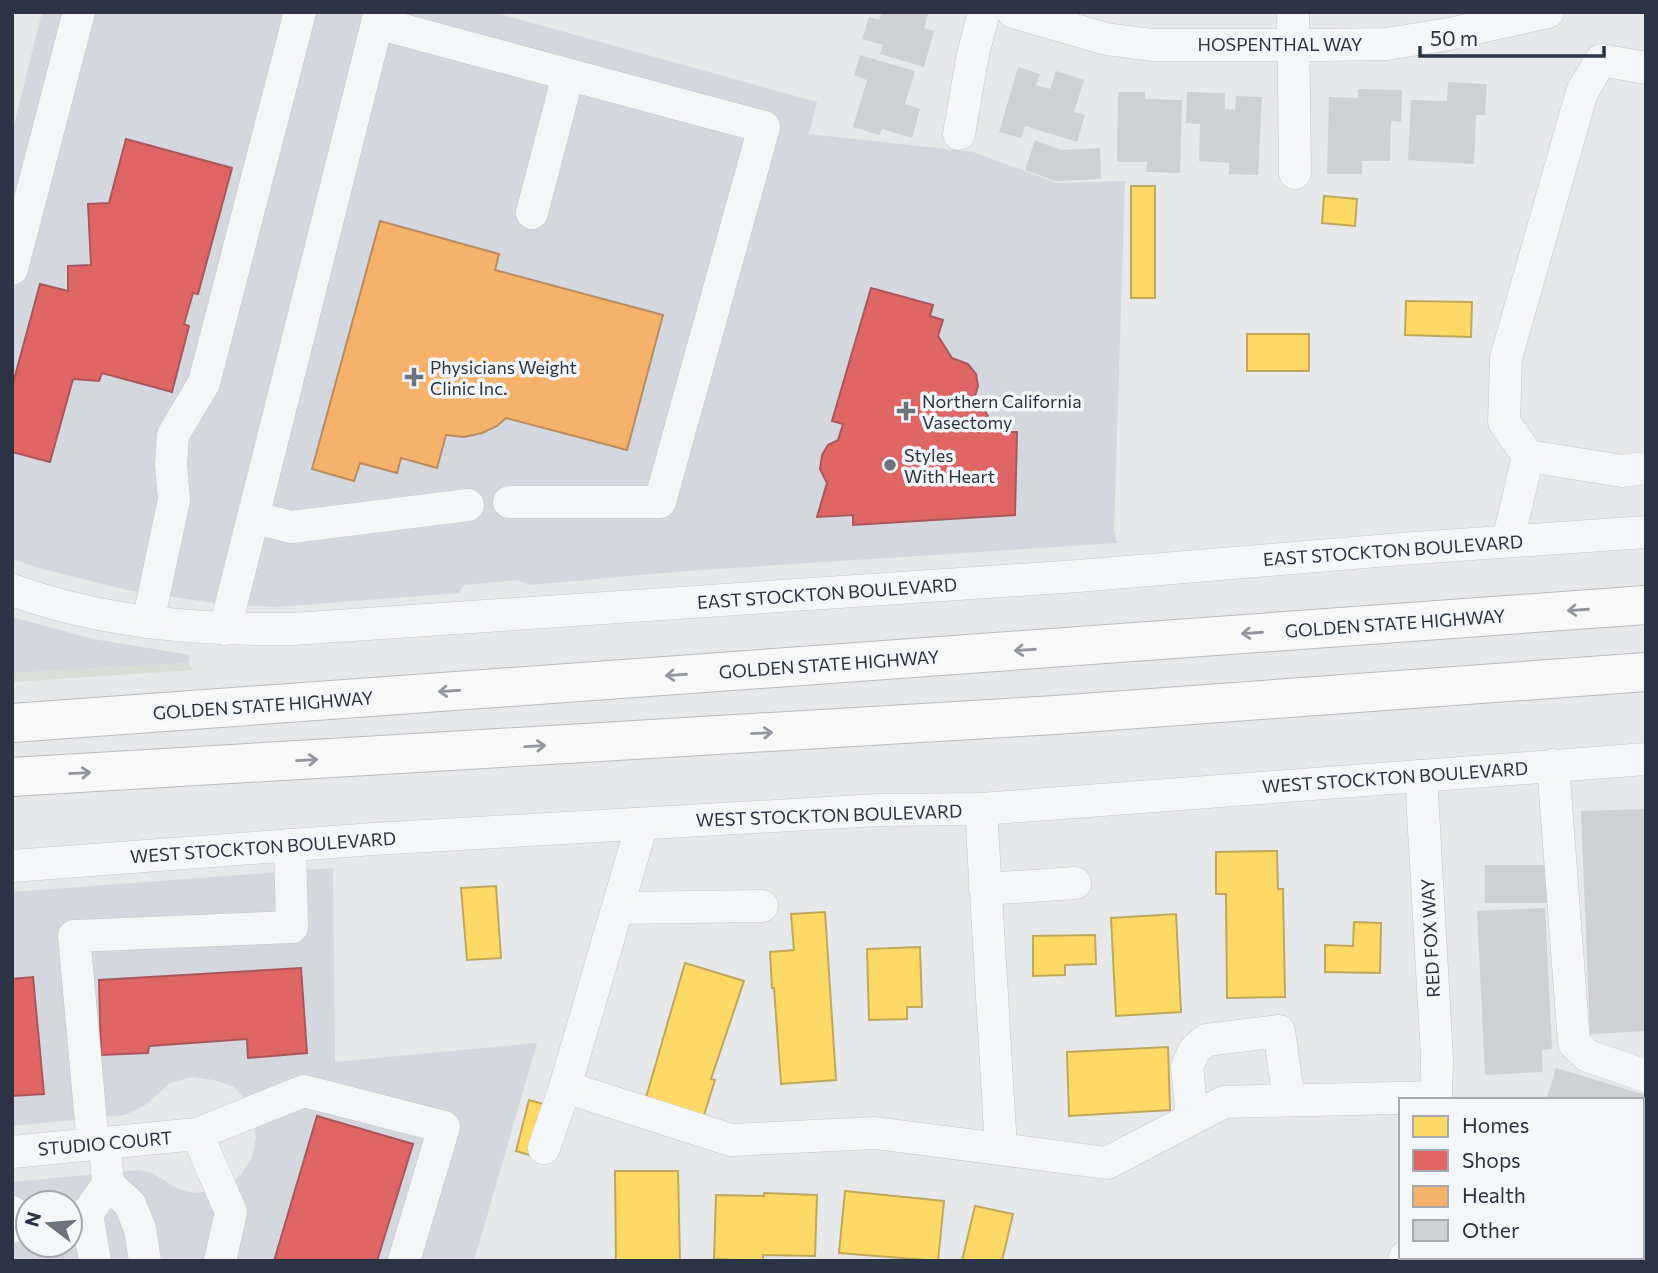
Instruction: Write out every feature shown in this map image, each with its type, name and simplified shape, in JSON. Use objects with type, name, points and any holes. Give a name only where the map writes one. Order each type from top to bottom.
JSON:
[{"type":"highway","name":"GOLDEN STATE HIGHWAY","points":[[12,723],[1646,605]]},
{"type":"highway","points":[[12,777],[1055,715],[1646,672]]},
{"type":"street","points":[[12,269],[79,12]]},
{"type":"street","points":[[148,622],[174,500],[171,464],[173,435],[204,383],[300,12]]},
{"type":"street","points":[[959,134],[973,54],[984,12]]},
{"type":"street","name":"HOSPENTHAL WAY","points":[[1013,12],[1106,39],[1152,45],[1387,44],[1548,12]]},
{"type":"street","points":[[1293,12],[1294,173]]},
{"type":"street","points":[[225,629],[377,23],[764,127],[660,502],[509,502]]},
{"type":"street","points":[[1646,68],[1601,60],[1582,92],[1506,358],[1504,422],[1528,456],[1622,471],[1646,468]]},
{"type":"street","points":[[533,213],[568,75]]},
{"type":"street","points":[[1508,541],[1528,456]]},
{"type":"street","points":[[253,517],[291,527],[468,505]]},
{"type":"street","name":"EAST STOCKTON BOULEVARD","points":[[12,590],[90,612],[148,622],[225,629],[293,629],[1064,577],[1646,531]]},
{"type":"street","name":"WEST STOCKTON BOULEVARD","points":[[12,866],[290,845],[878,810],[981,809],[1646,759]]},
{"type":"street","points":[[1553,765],[1574,1043],[1588,1056],[1646,1076]]},
{"type":"street","name":"RED FOX WAY","points":[[1421,776],[1437,1058],[1436,1098]]},
{"type":"street","points":[[981,809],[1001,1149]]},
{"type":"street","points":[[544,1148],[565,1087],[642,824]]},
{"type":"street","points":[[145,1261],[140,1229],[130,1204],[108,1184],[99,1144],[74,936],[292,927],[290,845]]},
{"type":"street","points":[[985,889],[1075,883]]},
{"type":"street","points":[[618,908],[762,906]]},
{"type":"street","points":[[1192,1118],[1187,1066],[1194,1051],[1206,1040],[1279,1031],[1289,1100]]},
{"type":"street","points":[[565,1087],[731,1140],[875,1133],[1107,1163],[1224,1102],[1399,1099]]},
{"type":"street","name":"STUDIO COURT","points":[[12,1152],[197,1134],[304,1091],[444,1127],[404,1261]]},
{"type":"street","points":[[197,1134],[231,1212],[220,1261]]},
{"type":"street","points":[[95,1261],[87,1214],[108,1184]]},
{"type":"street","points":[[12,1212],[12,1227]]},
{"type":"shaded area","points":[[42,12],[493,12],[817,102],[809,134],[973,152],[1057,183],[1125,181],[1114,530],[1117,543],[685,571],[530,585],[517,580],[464,585],[459,593],[275,607],[221,604],[127,590],[12,559],[12,133]]},
{"type":"shaded area","points":[[12,617],[93,639],[190,655],[189,663],[12,673]]},
{"type":"shaded area","points":[[189,663],[193,670],[12,682],[12,673]]},
{"type":"shaded area","points":[[333,868],[335,1062],[537,1043],[474,1261],[12,1261],[12,1182],[139,1170],[152,1173],[178,1189],[195,1193],[213,1191],[228,1187],[242,1173],[252,1157],[256,1138],[253,1117],[246,1100],[234,1087],[214,1080],[192,1077],[170,1083],[145,1105],[125,1115],[12,1126],[12,892]]},
{"type":"building: Homes","points":[[1131,186],[1155,186],[1155,298],[1131,298]]},
{"type":"building: Homes","points":[[1324,196],[1357,199],[1355,226],[1322,223]]},
{"type":"building: Homes","points":[[1406,301],[1472,302],[1471,337],[1405,335]]},
{"type":"building: Homes","points":[[1247,334],[1309,334],[1309,371],[1247,371]]},
{"type":"building: Homes","points":[[1277,851],[1278,889],[1283,889],[1285,997],[1227,998],[1226,894],[1216,894],[1216,852]]},
{"type":"building: Homes","points":[[496,886],[501,958],[467,960],[461,888]]},
{"type":"building: Homes","points":[[825,912],[836,1080],[781,1084],[770,952],[794,950],[791,914]]},
{"type":"building: Homes","points":[[1176,914],[1181,1012],[1116,1016],[1111,918]]},
{"type":"building: Homes","points":[[1354,922],[1381,923],[1380,973],[1325,972],[1325,945],[1353,946]]},
{"type":"building: Homes","points":[[1095,935],[1096,964],[1065,965],[1065,975],[1033,976],[1033,936]]},
{"type":"building: Homes","points":[[920,947],[922,1007],[907,1007],[907,1019],[869,1020],[867,949]]},
{"type":"building: Homes","points":[[685,963],[744,981],[711,1079],[715,1080],[703,1118],[645,1101]]},
{"type":"building: Homes","points":[[1168,1047],[1170,1110],[1069,1116],[1067,1052]]},
{"type":"building: Homes","points":[[529,1100],[547,1105],[533,1156],[516,1151]]},
{"type":"building: Homes","points":[[615,1171],[678,1171],[680,1261],[616,1261]]},
{"type":"building: Homes","points":[[845,1191],[944,1201],[938,1261],[839,1253]]},
{"type":"building: Homes","points":[[764,1193],[817,1195],[815,1256],[763,1255],[763,1261],[714,1259],[716,1195],[764,1196]]},
{"type":"building: Homes","points":[[975,1206],[1013,1214],[1002,1261],[962,1261]]},
{"type":"building: Shops","points":[[126,139],[232,168],[198,294],[193,293],[184,324],[189,326],[172,392],[102,373],[99,381],[73,379],[50,462],[12,452],[12,387],[40,284],[68,291],[68,266],[91,265],[88,204],[109,203]]},
{"type":"building: Shops","points":[[871,288],[933,305],[930,316],[943,320],[938,336],[952,358],[968,364],[976,374],[978,386],[975,396],[990,419],[1006,419],[1006,432],[1017,432],[1015,515],[853,525],[853,515],[817,517],[827,483],[820,469],[822,455],[828,445],[838,440],[843,424],[832,421]]},
{"type":"building: Shops","points":[[301,968],[307,1053],[248,1058],[247,1039],[149,1046],[148,1053],[101,1055],[99,980]]},
{"type":"building: Shops","points":[[33,977],[44,1094],[12,1096],[12,979]]},
{"type":"building: Shops","points":[[317,1116],[413,1144],[377,1261],[274,1261]]},
{"type":"building: Health","points":[[380,221],[499,254],[495,270],[663,315],[627,450],[506,418],[482,433],[464,437],[446,435],[437,468],[401,458],[397,473],[360,463],[354,481],[312,469]]},
{"type":"building: Other","points":[[882,12],[929,12],[924,28],[934,31],[924,67],[880,54],[883,45],[862,39],[869,17],[879,20]]},
{"type":"building: Other","points":[[860,55],[915,71],[905,104],[920,109],[912,138],[882,129],[879,135],[853,127],[867,80],[854,75]]},
{"type":"building: Other","points":[[1018,67],[1040,74],[1036,85],[1050,89],[1056,71],[1084,80],[1074,112],[1085,115],[1077,142],[1025,126],[1021,138],[999,132]]},
{"type":"building: Other","points":[[1448,82],[1487,84],[1485,115],[1476,115],[1474,164],[1408,160],[1411,100],[1447,101]]},
{"type":"building: Other","points":[[1358,89],[1402,90],[1401,122],[1391,121],[1390,161],[1362,161],[1362,174],[1327,174],[1329,97],[1358,98]]},
{"type":"building: Other","points":[[1118,92],[1145,92],[1145,99],[1182,100],[1180,173],[1146,172],[1147,162],[1117,162]]},
{"type":"building: Other","points":[[1187,92],[1225,93],[1225,109],[1235,110],[1236,96],[1262,97],[1258,175],[1229,174],[1229,163],[1199,161],[1200,124],[1186,123]]},
{"type":"building: Other","points":[[1035,140],[1061,150],[1100,148],[1101,179],[1056,181],[1025,170]]},
{"type":"building: Other","points":[[1646,809],[1646,1031],[1590,1034],[1581,811]]},
{"type":"building: Other","points":[[1485,865],[1549,865],[1550,903],[1485,903]]},
{"type":"building: Other","points":[[1545,908],[1552,1049],[1542,1050],[1543,1072],[1485,1075],[1477,911]]},
{"type":"building: Other","points":[[1556,1068],[1646,1095],[1646,1132],[1644,1098],[1547,1098]]},
{"type":"building: Other","points":[[1644,1148],[1646,1148],[1644,1206]]},
{"type":"building: Other","points":[[1646,1215],[1646,1261],[1602,1260],[1644,1259]]},
{"type":"building: Other","points":[[1460,1259],[1532,1259],[1532,1261]]},
{"type":"place","name":"Physicians Weight Clinic Inc.","points":[[414,377]]},
{"type":"place","name":"Northern California Vasectomy","points":[[906,411]]},
{"type":"place","name":"Styles With Heart","points":[[890,465]]}]
